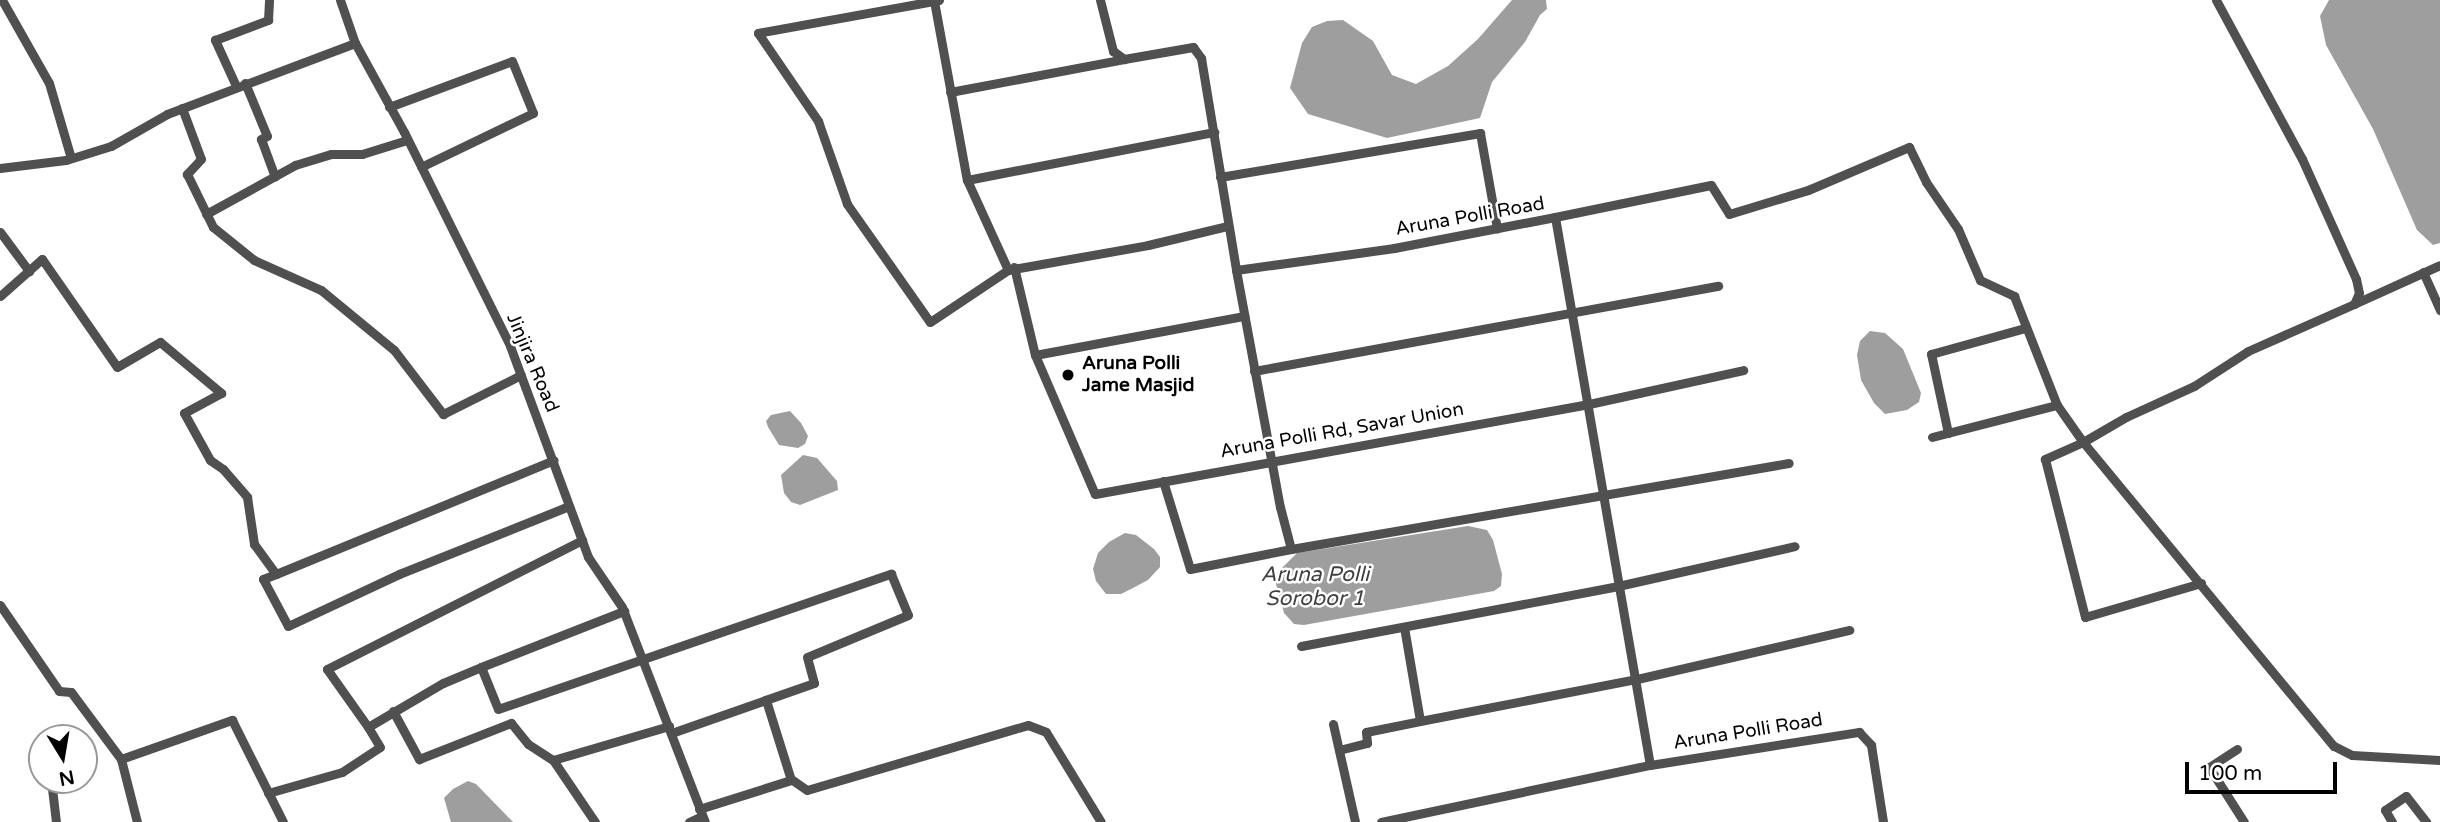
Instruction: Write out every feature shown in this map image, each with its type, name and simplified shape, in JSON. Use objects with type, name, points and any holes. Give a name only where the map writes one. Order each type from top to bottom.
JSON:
[{"type":"street","points":[[2,0],[4,12],[49,83],[71,158]]},
{"type":"street","points":[[269,0],[268,20],[215,40],[267,136],[261,139],[275,177]]},
{"type":"street","name":"Jinjira Road","points":[[340,0],[355,43],[363,53],[510,346],[554,460],[587,557],[624,611],[702,816]]},
{"type":"street","points":[[1227,226],[1148,245],[1011,269],[930,322],[847,204],[818,121],[758,33],[936,0],[967,180],[1011,269],[1035,355],[1244,316]]},
{"type":"street","points":[[1100,0],[1112,51],[1124,60]]},
{"type":"street","points":[[2216,0],[2302,159],[2356,279],[2359,293],[2354,304]]},
{"type":"street","points":[[0,168],[71,158],[111,146],[182,108],[355,43]]},
{"type":"street","points":[[950,92],[1193,47],[1201,58],[1227,226],[1291,549]]},
{"type":"street","points":[[389,107],[512,61],[533,113],[421,167]]},
{"type":"street","points":[[182,108],[201,159],[187,174],[214,227],[254,260],[321,290],[394,350],[443,414],[521,374]]},
{"type":"street","points":[[967,180],[1214,132]]},
{"type":"street","points":[[1220,177],[1480,133],[1497,228]]},
{"type":"street","points":[[206,215],[295,165],[331,153],[362,154],[407,140]]},
{"type":"street","points":[[1555,217],[1711,185],[1729,214],[1808,190],[1909,147],[1926,182],[1958,229],[1980,280],[2014,296],[2057,405],[2083,442],[2334,746],[2352,755],[2439,758]]},
{"type":"street","name":"Aruna Polli Road","points":[[1237,270],[1394,248],[1555,217],[1650,765],[1859,732],[1871,745],[1883,822]]},
{"type":"street","points":[[0,232],[29,271]]},
{"type":"street","points":[[0,296],[42,259],[117,367],[160,342],[221,393],[184,413],[209,460],[223,469],[247,497],[254,544],[276,574]]},
{"type":"street","points":[[2201,583],[2085,617],[2045,459],[2194,386],[2248,351],[2440,265]]},
{"type":"street","points":[[2423,272],[2440,310]]},
{"type":"street","points":[[1254,371],[1718,286]]},
{"type":"street","points":[[1948,433],[1931,354],[2025,328]]},
{"type":"street","name":"Aruna Polli Rd, Savar Union","points":[[1035,355],[1095,494],[1589,404],[1743,370]]},
{"type":"street","points":[[1932,437],[2057,405]]},
{"type":"street","points":[[554,460],[263,579],[288,626],[399,574],[569,506]]},
{"type":"street","points":[[1163,481],[1191,569],[1291,549],[1789,463]]},
{"type":"street","points":[[268,793],[342,772],[380,747],[327,668],[582,540]]},
{"type":"street","points":[[1301,646],[1618,586],[1795,546]]},
{"type":"street","points":[[481,667],[498,709],[891,574],[908,615],[807,657],[814,683],[670,729],[553,760]]},
{"type":"street","points":[[0,605],[59,691],[71,692],[121,760],[137,822]]},
{"type":"street","points":[[368,727],[443,683],[624,611]]},
{"type":"street","points":[[1404,627],[1420,721]]},
{"type":"street","points":[[1339,750],[1367,743],[1366,732],[1637,679],[1849,630]]},
{"type":"street","points":[[766,700],[791,779],[807,790],[1028,725],[1046,732],[1094,805],[1101,822]]},
{"type":"street","points":[[393,711],[419,759],[511,723],[528,744],[553,760],[595,822]]},
{"type":"street","points":[[121,760],[232,720],[283,822]]},
{"type":"street","points":[[1333,724],[1355,822]]},
{"type":"street","points":[[2236,748],[2209,767],[2244,822]]},
{"type":"street","points":[[1381,822],[1650,765]]},
{"type":"street","points":[[689,822],[791,779]]},
{"type":"street","points":[[53,794],[57,822]]},
{"type":"street","points":[[2392,822],[2385,810],[2406,796],[2426,822]]},
{"type":"water","points":[[1512,0],[1546,0],[1547,9],[1540,15],[1525,42],[1492,82],[1480,118],[1387,138],[1308,114],[1290,88],[1302,43],[1312,27],[1327,21],[1343,20],[1373,41],[1392,75],[1416,84],[1448,66],[1478,39]]},
{"type":"water","points":[[2329,0],[2440,0],[2440,243],[2433,245],[2417,230],[2373,129],[2326,45],[2320,16]]},
{"type":"water","points":[[1870,331],[1885,333],[1903,349],[1921,393],[1919,402],[1907,410],[1885,414],[1874,403],[1861,380],[1857,355],[1860,341]]},
{"type":"water","points":[[790,411],[808,436],[805,444],[798,448],[779,445],[766,421],[771,415]]},
{"type":"water","points":[[803,455],[817,458],[837,481],[838,490],[800,505],[791,502],[784,493],[781,475]]},
{"type":"water","name":"Aruna Polli Sorobor 1","points":[[1468,526],[1487,530],[1493,540],[1502,574],[1501,586],[1494,591],[1304,625],[1294,624],[1284,613],[1276,584],[1277,573],[1297,553]]},
{"type":"water","points":[[1125,533],[1136,535],[1154,549],[1160,557],[1160,567],[1148,580],[1121,594],[1106,594],[1096,581],[1093,569],[1098,553],[1109,542]]},
{"type":"water","points":[[468,781],[476,784],[513,822],[451,822],[444,798],[453,789]]},
{"type":"place","name":"Aruna Polli Jame Masjid","points":[[1068,375]]}]
